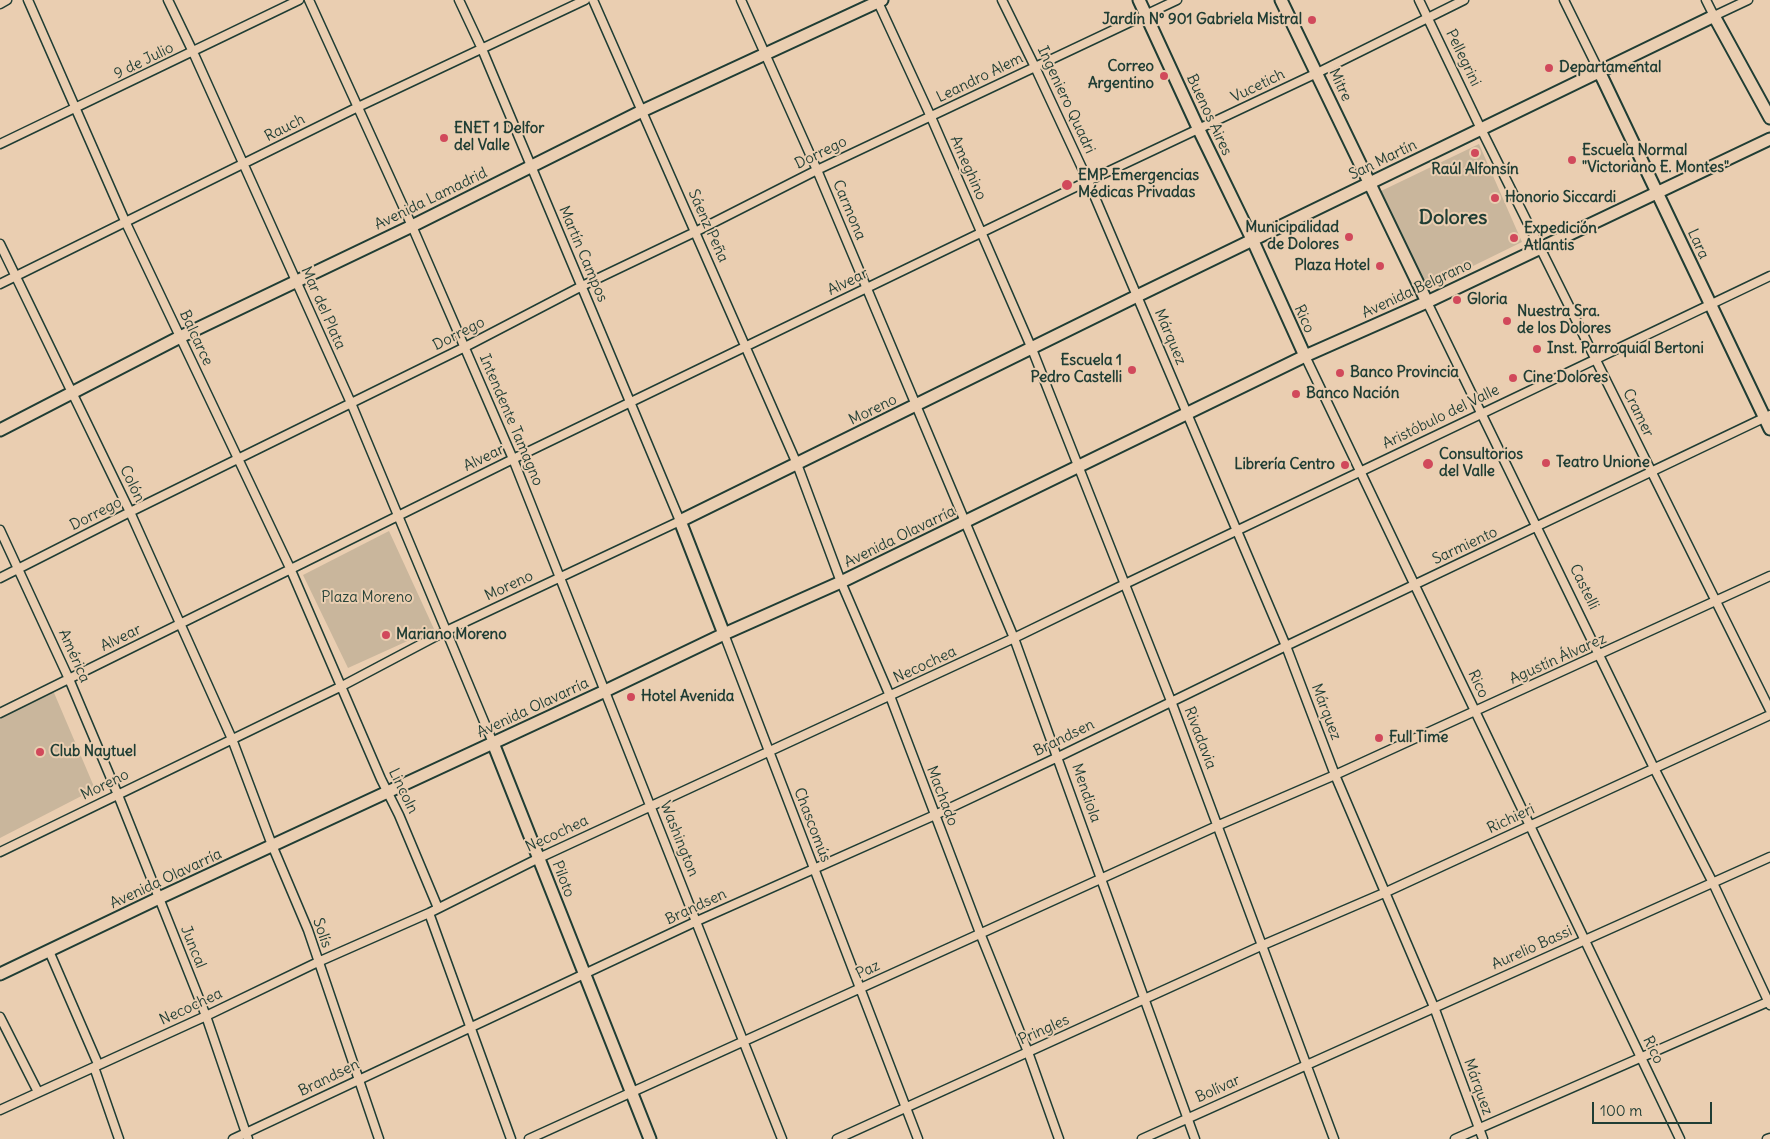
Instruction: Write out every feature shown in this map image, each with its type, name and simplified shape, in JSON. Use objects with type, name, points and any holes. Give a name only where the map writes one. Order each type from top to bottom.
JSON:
[{"type":"main road","name":"Buenos Aires","points":[[1140,0],[1199,130],[1253,241]]},
{"type":"main road","name":"Mitre","points":[[1281,0],[1370,184]]},
{"type":"main road","name":"Avenida Lamadrid","points":[[0,430],[180,337],[412,226],[642,111],[879,1]]},
{"type":"main road","name":"San Martín","points":[[1032,349],[1137,296],[1714,16]]},
{"type":"main road","points":[[1714,16],[1770,118]]},
{"type":"main road","name":"Lara","points":[[1599,71],[1709,304],[1767,417],[1770,429]]},
{"type":"main road","name":"Avenida Belgrano","points":[[1078,467],[1305,356],[1427,302],[1770,139]]},
{"type":"main road","name":"Castelli","points":[[1370,184],[1427,302]]},
{"type":"main road","name":"Rico","points":[[1253,241],[1305,356]]},
{"type":"main road","name":"Moreno","points":[[680,521],[1032,349]]},
{"type":"main road","name":"Avenida Olavarría","points":[[0,974],[724,634],[841,582],[1078,467]]},
{"type":"main road","name":"Chascomús","points":[[680,521],[724,634]]},
{"type":"main road","name":"Piloto","points":[[493,743],[583,975],[650,1139]]},
{"type":"street","points":[[0,4],[7,0]]},
{"type":"street","name":"Balcarce","points":[[28,0],[125,221],[290,568],[342,686]]},
{"type":"street","name":"Mar del Plata","points":[[168,0],[351,403],[446,632]]},
{"type":"street","name":"9 de Julio","points":[[0,144],[299,0]]},
{"type":"street","name":"Intendente Tamagno","points":[[308,0],[465,346],[513,459],[560,578]]},
{"type":"street","name":"Martín Campos","points":[[459,0],[482,49],[680,521]]},
{"type":"street","name":"Rauch","points":[[0,284],[358,107],[585,0]]},
{"type":"street","name":"Sáenz Peña","points":[[593,0],[797,464]]},
{"type":"street","name":"Carmona","points":[[741,0],[817,170],[916,405]]},
{"type":"street","name":"Ingeniero Quadri","points":[[1002,0],[1088,181],[1137,296]]},
{"type":"street","name":"Leandro Alem","points":[[931,117],[1177,0]]},
{"type":"street","name":"Pellegrini","points":[[1419,0],[1481,129]]},
{"type":"street","name":"Vucetich","points":[[982,232],[1199,130],[1464,0]]},
{"type":"street","points":[[1564,0],[1599,71]]},
{"type":"street","points":[[1706,0],[1714,16]]},
{"type":"street","name":"San Martín","points":[[1714,16],[1748,0]]},
{"type":"street","name":"Ameghino","points":[[879,1],[1032,349]]},
{"type":"street","name":"Dorrego","points":[[0,578],[582,286],[695,232],[817,170],[931,117]]},
{"type":"street","name":"Cramer","points":[[1481,129],[1770,710]]},
{"type":"street","name":"Alvear","points":[[0,713],[290,568],[982,232]]},
{"type":"street","name":"Colón","points":[[0,244],[130,512],[182,623],[232,739]]},
{"type":"street","name":"Aristóbulo del Valle","points":[[1125,584],[1770,276]]},
{"type":"street","name":"Márquez","points":[[1137,296],[1286,646],[1335,775],[1434,1007],[1483,1139]]},
{"type":"street","name":"Castelli","points":[[1427,302],[1538,526],[1654,768],[1713,883],[1770,1003]]},
{"type":"street","name":"Rivadavia","points":[[1032,349],[1171,701],[1334,1139]]},
{"type":"street","name":"Rico","points":[[1305,356],[1680,1139]]},
{"type":"street","name":"Mendiola","points":[[916,405],[1014,638],[1195,1139]]},
{"type":"street","name":"Sarmiento","points":[[1171,701],[1767,417]]},
{"type":"street","name":"Machado","points":[[797,464],[841,582],[890,696],[980,933],[1028,1052],[1059,1139]]},
{"type":"street","name":"Moreno","points":[[0,852],[342,686],[446,632],[680,521]]},
{"type":"street","name":"América","points":[[0,530],[69,679],[118,795]]},
{"type":"street","name":"Agustín Álvarez","points":[[1218,825],[1335,775],[1770,576]]},
{"type":"street","name":"Washington","points":[[560,578],[782,1139]]},
{"type":"street","name":"Necochea","points":[[0,1110],[206,1016],[318,962],[429,913],[538,858],[769,753],[1125,584]]},
{"type":"street","name":"Piloto","points":[[446,632],[493,743]]},
{"type":"street","name":"Chascomús","points":[[724,634],[918,1139]]},
{"type":"street","name":"Lincoln","points":[[342,686],[438,908]]},
{"type":"street","name":"Brandsen","points":[[233,1139],[247,1136],[357,1079],[697,921],[935,815],[1171,701]]},
{"type":"street","name":"Richieri","points":[[1263,946],[1384,893],[1770,715]]},
{"type":"street","name":"Solís","points":[[232,739],[272,845],[308,930],[357,1079],[379,1139]]},
{"type":"street","name":"Juncal","points":[[118,795],[206,1016],[247,1136]]},
{"type":"street","name":"Paz","points":[[529,1139],[1218,825]]},
{"type":"street","name":"Aurelio Bassi","points":[[1305,1064],[1770,857]]},
{"type":"street","points":[[429,913],[511,1139]]},
{"type":"street","name":"Pringles","points":[[837,1139],[1263,946]]},
{"type":"street","points":[[49,951],[96,1066],[119,1139]]},
{"type":"street","points":[[1455,1139],[1770,1003]]},
{"type":"street","points":[[0,1017],[38,1092]]},
{"type":"street","name":"Bolívar","points":[[1142,1139],[1305,1064]]},
{"type":"green space","points":[[1479,144],[1522,242],[1426,289],[1379,192]]},
{"type":"green space","name":"Plaza Moreno","points":[[389,531],[434,629],[348,668],[303,575]]},
{"type":"green space","name":"Club Naytuel","points":[[52,688],[95,789],[0,838],[0,715]]},
{"type":"place","name":"Jardín Nº 901 Gabriela Mistral","points":[[1312,20]]},
{"type":"place","name":"Departamental","points":[[1549,68]]},
{"type":"place","name":"Correo Argentino","points":[[1164,76]]},
{"type":"place","name":"ENET 1 Delfor del Valle","points":[[444,138]]},
{"type":"place","name":"Raúl Alfonsín","points":[[1475,153]]},
{"type":"place","name":"Escuela Normal \"Victoriano E. Montes\"","points":[[1572,160]]},
{"type":"place","name":"EMP Emergencias Médicas Privadas","points":[[1067,185]]},
{"type":"place","name":"Honorio Siccardi","points":[[1495,198]]},
{"type":"place","name":"Municipalidad de Dolores","points":[[1349,237]]},
{"type":"place","name":"Expedición Atlantis","points":[[1514,238]]},
{"type":"place","name":"Plaza Hotel","points":[[1380,266]]},
{"type":"place","name":"Gloria","points":[[1457,300]]},
{"type":"place","name":"Nuestra Sra. de los Dolores","points":[[1507,321]]},
{"type":"place","name":"Inst. Parroquial Bertoni","points":[[1537,349]]},
{"type":"place","name":"Escuela 1 Pedro Castelli","points":[[1132,370]]},
{"type":"place","name":"Banco Provincia","points":[[1340,373]]},
{"type":"place","name":"Cine Dolores","points":[[1513,378]]},
{"type":"place","name":"Banco Nación","points":[[1296,394]]},
{"type":"place","name":"Teatro Unione","points":[[1546,463]]},
{"type":"place","name":"Consultorios del Valle","points":[[1428,464]]},
{"type":"place","name":"Librería Centro","points":[[1345,465]]},
{"type":"place","name":"Mariano Moreno","points":[[386,635]]},
{"type":"place","name":"Hotel Avenida","points":[[631,697]]},
{"type":"place","name":"Full Time","points":[[1379,738]]},
{"type":"place","name":"Club Naytuel","points":[[40,752]]},
{"type":"district","name":"Dolores","points":[[1453,218]]}]
